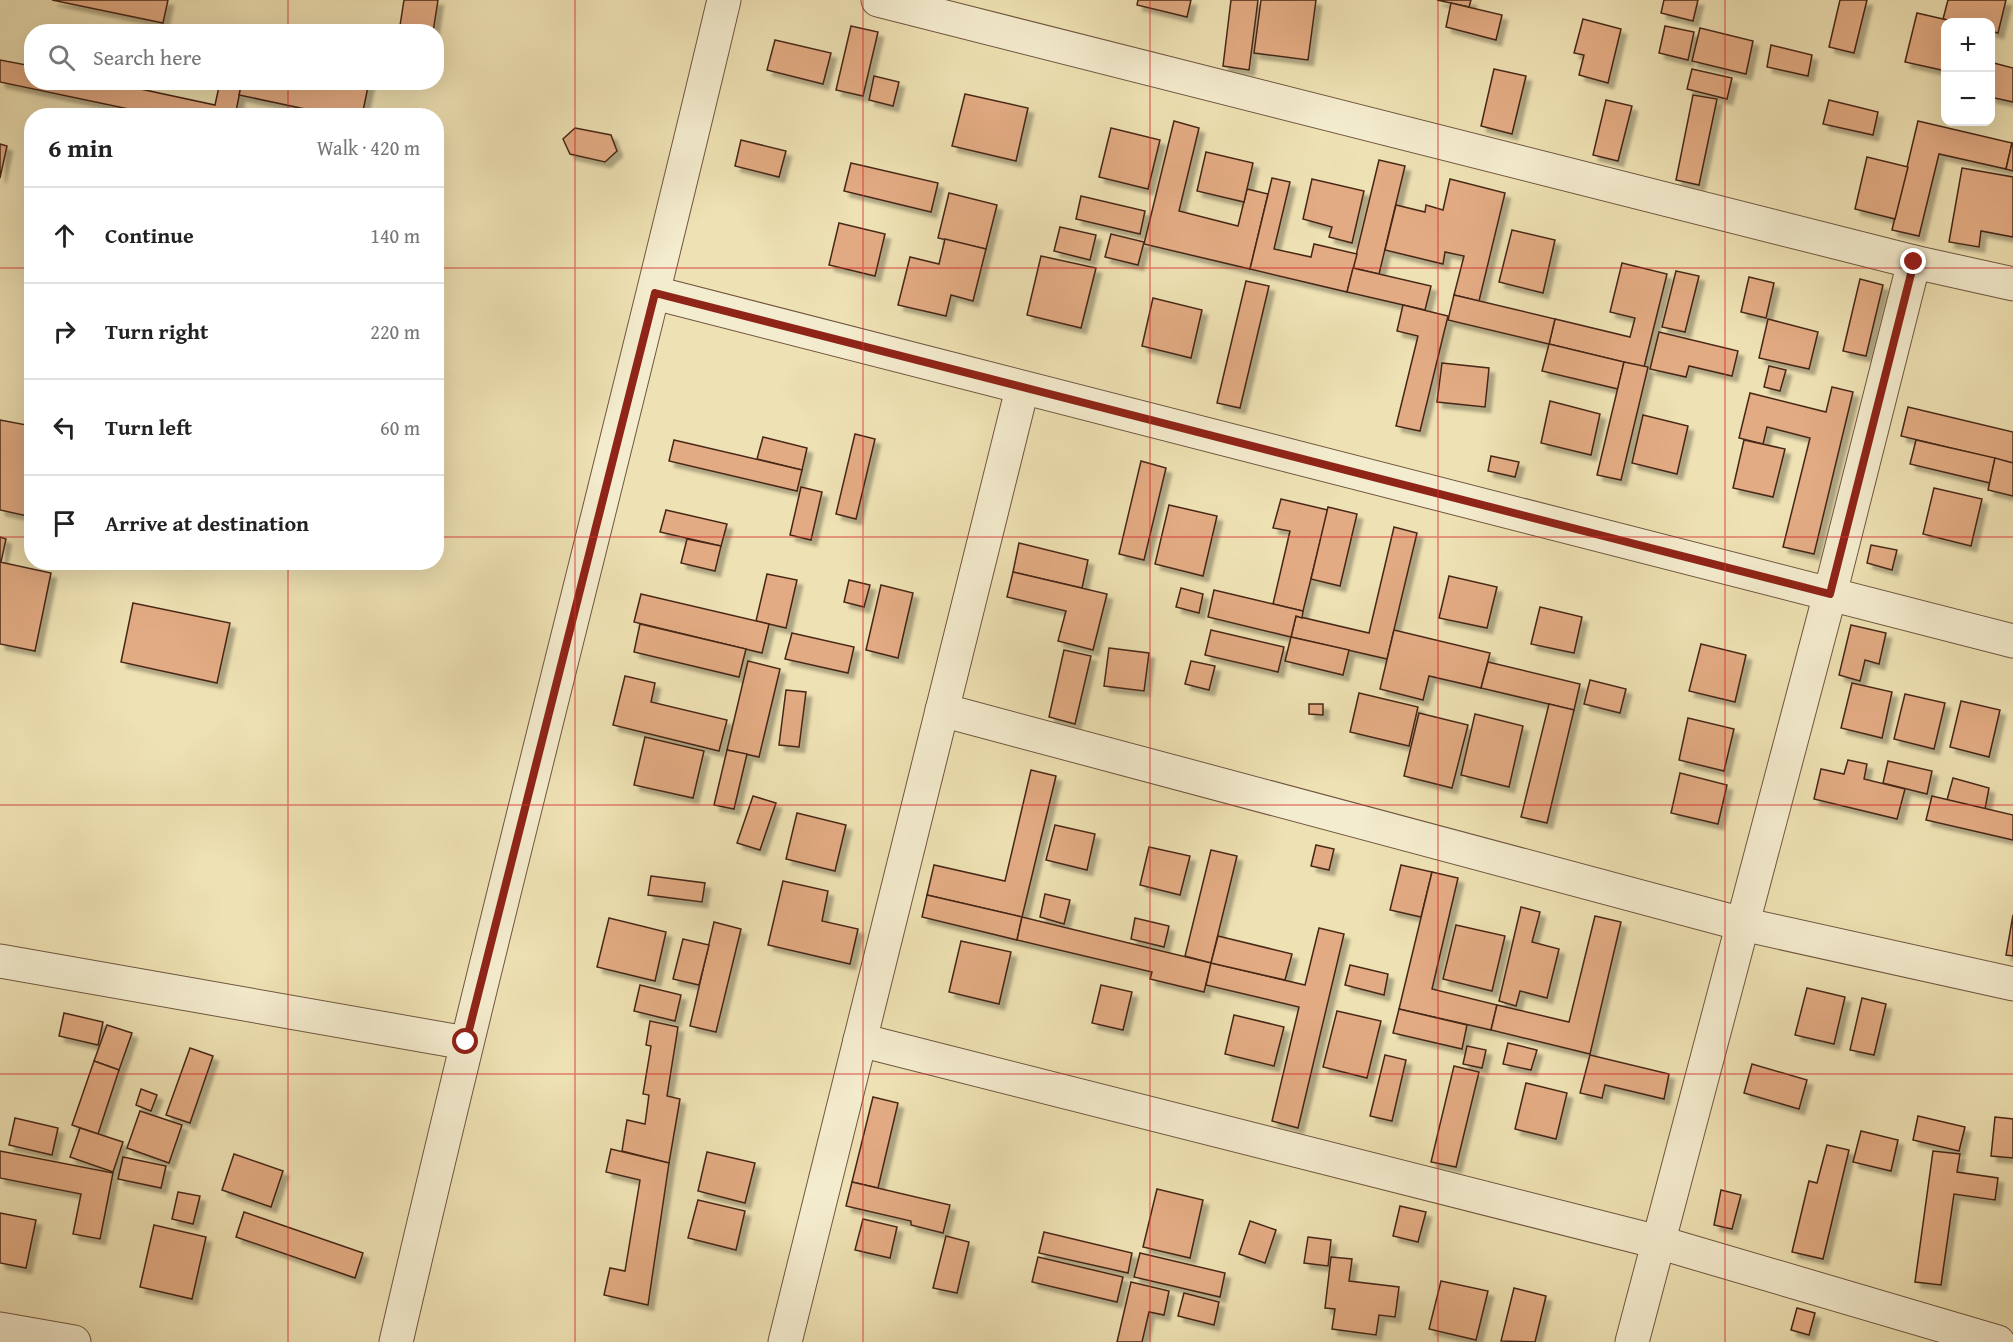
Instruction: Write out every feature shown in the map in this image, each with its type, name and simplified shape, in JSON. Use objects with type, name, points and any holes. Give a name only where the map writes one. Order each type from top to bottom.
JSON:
[{"type":"street","points":[[396,1342],[466,1042],[655,293],[724,0]]},
{"type":"street","points":[[878,0],[1914,262],[2013,284]]},
{"type":"street","points":[[1632,1342],[1830,594],[1914,262]]},
{"type":"street","points":[[655,293],[1022,389],[2013,641]]},
{"type":"street","points":[[785,1342],[1022,389]]},
{"type":"street","points":[[942,710],[1742,924],[2013,984]]},
{"type":"street","points":[[0,961],[466,1042]]},
{"type":"street","points":[[860,1040],[1658,1242],[1998,1342]]},
{"type":"street","points":[[0,1329],[74,1342]]},
{"type":"building","points":[[52,0],[168,0],[163,23]]},
{"type":"building","points":[[404,0],[438,0],[434,24],[400,24]]},
{"type":"building","points":[[1138,0],[1191,0],[1187,17],[1137,5]]},
{"type":"building","points":[[1231,0],[1258,0],[1249,70],[1223,66]]},
{"type":"building","points":[[1261,0],[1316,0],[1308,60],[1254,53]]},
{"type":"building","points":[[1437,0],[1471,0],[1469,7]]},
{"type":"building","points":[[1664,0],[1698,0],[1693,21],[1661,13]]},
{"type":"building","points":[[1840,0],[1867,0],[1854,53],[1829,47]]},
{"type":"building","points":[[1948,0],[2006,0],[1998,33],[1995,32],[1995,18],[1943,18]]},
{"type":"building","points":[[1451,3],[1502,15],[1496,40],[1446,27]]},
{"type":"building","points":[[1917,13],[1941,19],[1941,70],[1905,62]]},
{"type":"building","points":[[1583,19],[1621,29],[1608,83],[1579,75],[1584,55],[1574,53]]},
{"type":"building","points":[[851,26],[878,32],[863,96],[836,90]]},
{"type":"building","points":[[1665,26],[1694,32],[1688,60],[1659,53]]},
{"type":"building","points":[[1700,28],[1753,41],[1746,74],[1692,61]]},
{"type":"building","points":[[775,40],[831,53],[823,84],[767,70]]},
{"type":"building","points":[[1771,45],[1812,55],[1808,76],[1767,67]]},
{"type":"building","points":[[0,60],[24,64],[24,87],[0,82]]},
{"type":"building","points":[[1995,63],[2013,68],[2013,102],[1995,98]]},
{"type":"building","points":[[1494,69],[1526,76],[1512,134],[1481,126]]},
{"type":"building","points":[[1692,69],[1732,78],[1727,99],[1687,89]]},
{"type":"building","points":[[874,76],[899,82],[893,106],[869,100]]},
{"type":"building","points":[[38,90],[145,90],[215,105],[218,90],[240,90],[237,108],[124,108]]},
{"type":"building","points":[[240,90],[367,90],[364,108],[300,108],[239,95]]},
{"type":"building","points":[[965,94],[1028,108],[1016,161],[952,146]]},
{"type":"building","points":[[1693,95],[1717,99],[1699,185],[1676,180]]},
{"type":"building","points":[[1606,100],[1632,106],[1618,161],[1593,155]]},
{"type":"building","points":[[1829,100],[1878,112],[1873,135],[1823,124]]},
{"type":"building","points":[[1174,121],[1199,128],[1179,211],[1238,226],[1247,189],[1268,194],[1250,269],[1144,244]]},
{"type":"building","points":[[1918,121],[2012,143],[2006,169],[1939,154],[1919,236],[1892,230]]},
{"type":"building","points":[[575,128],[611,135],[617,151],[605,162],[570,154],[563,139]]},
{"type":"building","points":[[1111,128],[1160,140],[1148,189],[1099,177]]},
{"type":"building","points":[[741,140],[786,151],[779,177],[735,166]]},
{"type":"building","points":[[0,144],[7,146],[0,178]]},
{"type":"building","points":[[2013,144],[2013,171],[2006,169]]},
{"type":"building","points":[[1206,152],[1253,163],[1244,202],[1197,191]]},
{"type":"building","points":[[1867,157],[1908,167],[1895,219],[1855,209]]},
{"type":"building","points":[[1379,160],[1405,166],[1379,274],[1353,268]]},
{"type":"building","points":[[851,163],[938,183],[931,212],[844,191]]},
{"type":"building","points":[[1962,168],[2013,177],[2013,237],[1981,231],[1979,247],[1949,242]]},
{"type":"building","points":[[1272,178],[1290,182],[1274,249],[1311,257],[1314,244],[1357,254],[1347,292],[1250,269]]},
{"type":"building","points":[[1312,179],[1364,191],[1352,243],[1329,237],[1332,227],[1303,219]]},
{"type":"building","points":[[1450,179],[1505,193],[1479,301],[1454,295],[1464,256],[1445,252],[1443,264],[1385,250],[1396,205],[1425,212],[1426,205],[1443,210]]},
{"type":"building","points":[[949,193],[997,205],[986,249],[938,238]]},
{"type":"building","points":[[1081,196],[1145,211],[1140,234],[1076,219]]},
{"type":"building","points":[[839,223],[885,234],[875,276],[829,265]]},
{"type":"building","points":[[1060,227],[1096,235],[1090,260],[1054,251]]},
{"type":"building","points":[[1512,230],[1555,240],[1543,293],[1499,282]]},
{"type":"building","points":[[1111,234],[1144,242],[1138,265],[1105,257]]},
{"type":"building","points":[[945,239],[986,249],[973,301],[951,295],[946,316],[898,305],[910,257],[939,264]]},
{"type":"building","points":[[1041,256],[1096,268],[1081,328],[1027,315]]},
{"type":"building","points":[[1622,263],[1667,274],[1644,367],[1549,344],[1555,319],[1630,337],[1635,318],[1610,312]]},
{"type":"building","points":[[1353,268],[1431,286],[1425,310],[1347,292]]},
{"type":"building","points":[[1676,271],[1699,276],[1685,332],[1662,327]]},
{"type":"building","points":[[1749,277],[1774,283],[1766,318],[1741,312]]},
{"type":"building","points":[[1860,279],[1883,285],[1866,356],[1843,351]]},
{"type":"building","points":[[1246,281],[1269,286],[1240,408],[1217,403]]},
{"type":"building","points":[[1454,295],[1555,319],[1549,344],[1448,320]]},
{"type":"building","points":[[1153,298],[1202,310],[1191,358],[1142,346]]},
{"type":"building","points":[[1403,305],[1448,316],[1420,431],[1396,426],[1418,336],[1397,331]]},
{"type":"building","points":[[1768,319],[1818,332],[1809,369],[1759,358]]},
{"type":"building","points":[[1659,332],[1738,351],[1732,376],[1689,366],[1686,377],[1650,369]]},
{"type":"building","points":[[1549,344],[1624,362],[1618,389],[1542,371]]},
{"type":"building","points":[[1624,362],[1648,367],[1621,480],[1597,475]]},
{"type":"building","points":[[1442,363],[1489,368],[1485,407],[1437,402]]},
{"type":"building","points":[[1769,366],[1786,370],[1780,391],[1764,387]]},
{"type":"building","points":[[1832,387],[1853,392],[1814,554],[1783,547],[1810,438],[1767,427],[1763,444],[1739,438],[1750,393],[1826,412]]},
{"type":"building","points":[[1550,401],[1600,414],[1591,455],[1541,443]]},
{"type":"building","points":[[1908,407],[2013,432],[2013,463],[1901,436]]},
{"type":"building","points":[[1643,415],[1688,426],[1677,474],[1632,463]]},
{"type":"building","points":[[0,420],[24,424],[24,515],[0,510]]},
{"type":"building","points":[[855,434],[875,439],[856,519],[836,514]]},
{"type":"building","points":[[763,437],[807,448],[802,470],[757,459]]},
{"type":"building","points":[[674,440],[802,470],[797,491],[669,461]]},
{"type":"building","points":[[1744,440],[1785,449],[1773,497],[1733,488]]},
{"type":"building","points":[[1916,440],[1995,458],[1990,483],[1910,464]]},
{"type":"building","points":[[1491,456],[1519,462],[1515,477],[1488,471]]},
{"type":"building","points":[[1995,458],[2013,463],[2013,496],[1988,490]]},
{"type":"building","points":[[1141,461],[1166,468],[1144,560],[1119,554]]},
{"type":"building","points":[[801,487],[822,492],[811,540],[790,535]]},
{"type":"building","points":[[1934,488],[1982,499],[1971,546],[1923,534]]},
{"type":"building","points":[[1281,499],[1328,510],[1303,611],[1273,604],[1290,531],[1273,528]]},
{"type":"building","points":[[1169,505],[1217,516],[1203,576],[1155,564]]},
{"type":"building","points":[[1328,507],[1357,514],[1340,586],[1311,579]]},
{"type":"building","points":[[666,510],[727,524],[721,546],[660,532]]},
{"type":"building","points":[[1394,527],[1417,533],[1387,659],[1291,637],[1296,616],[1369,633]]},
{"type":"building","points":[[0,537],[6,539],[1,562],[0,562]]},
{"type":"building","points":[[687,539],[721,546],[715,571],[681,563]]},
{"type":"building","points":[[1019,543],[1088,560],[1082,588],[1013,572]]},
{"type":"building","points":[[1871,545],[1897,550],[1892,570],[1867,563]]},
{"type":"building","points":[[0,562],[24,567],[24,570],[51,573],[35,651],[0,644]]},
{"type":"building","points":[[1013,572],[1107,594],[1093,650],[1058,641],[1066,611],[1007,597]]},
{"type":"building","points":[[767,574],[797,580],[786,628],[756,621]]},
{"type":"building","points":[[1449,576],[1497,587],[1487,628],[1439,618]]},
{"type":"building","points":[[849,580],[870,585],[864,607],[844,602]]},
{"type":"building","points":[[881,585],[913,593],[898,658],[866,650]]},
{"type":"building","points":[[1181,588],[1203,594],[1199,613],[1176,607]]},
{"type":"building","points":[[1214,590],[1303,611],[1302,618],[1296,616],[1291,637],[1208,617]]},
{"type":"building","points":[[641,594],[769,624],[762,653],[634,622]]},
{"type":"building","points":[[133,603],[230,623],[217,683],[121,662]]},
{"type":"building","points":[[1540,607],[1582,617],[1574,653],[1531,644]]},
{"type":"building","points":[[640,624],[746,649],[739,677],[634,652]]},
{"type":"building","points":[[1851,625],[1886,633],[1879,664],[1865,660],[1860,681],[1839,675]]},
{"type":"building","points":[[1211,630],[1284,647],[1278,672],[1205,655]]},
{"type":"building","points":[[1394,630],[1490,653],[1481,688],[1429,676],[1423,700],[1380,689]]},
{"type":"building","points":[[792,633],[854,647],[848,673],[785,659]]},
{"type":"building","points":[[1291,637],[1349,650],[1343,675],[1285,661]]},
{"type":"building","points":[[1701,644],[1746,655],[1735,702],[1689,691]]},
{"type":"building","points":[[1109,648],[1149,653],[1144,691],[1104,686]]},
{"type":"building","points":[[1064,650],[1091,656],[1075,724],[1049,717]]},
{"type":"building","points":[[748,661],[780,669],[759,757],[727,750]]},
{"type":"building","points":[[1191,661],[1215,666],[1209,690],[1185,684]]},
{"type":"building","points":[[1488,662],[1580,684],[1574,710],[1481,688]]},
{"type":"building","points":[[625,676],[655,683],[651,702],[727,720],[719,751],[613,725]]},
{"type":"building","points":[[1590,680],[1626,689],[1620,713],[1584,704]]},
{"type":"building","points":[[1852,683],[1892,692],[1882,738],[1841,728]]},
{"type":"building","points":[[786,690],[806,692],[799,747],[779,745]]},
{"type":"building","points":[[1359,693],[1418,707],[1409,746],[1350,732]]},
{"type":"building","points":[[1905,694],[1945,703],[1934,749],[1894,739]]},
{"type":"building","points":[[1961,701],[2000,710],[1989,757],[1950,747]]},
{"type":"building","points":[[1309,704],[1323,704],[1323,715],[1309,714]]},
{"type":"building","points":[[1549,704],[1574,710],[1547,823],[1521,817]]},
{"type":"building","points":[[1419,713],[1468,725],[1452,788],[1404,776]]},
{"type":"building","points":[[1475,714],[1523,726],[1509,787],[1461,775]]},
{"type":"building","points":[[1688,718],[1734,729],[1724,771],[1679,760]]},
{"type":"building","points":[[645,737],[704,751],[693,798],[634,785]]},
{"type":"building","points":[[727,750],[747,754],[734,809],[714,805]]},
{"type":"building","points":[[1848,760],[1867,764],[1864,779],[1905,789],[1897,819],[1814,799],[1821,769],[1844,774]]},
{"type":"building","points":[[1888,761],[1932,771],[1927,794],[1883,783]]},
{"type":"building","points":[[1031,770],[1056,776],[1022,917],[927,895],[934,865],[1005,881]]},
{"type":"building","points":[[1680,773],[1727,785],[1718,824],[1671,813]]},
{"type":"building","points":[[1953,778],[1989,788],[1985,809],[1947,800]]},
{"type":"building","points":[[753,796],[776,803],[760,850],[737,843]]},
{"type":"building","points":[[1932,796],[2013,815],[2013,840],[1926,820]]},
{"type":"building","points":[[797,813],[846,825],[835,871],[786,859]]},
{"type":"building","points":[[1055,825],[1095,834],[1087,870],[1046,860]]},
{"type":"building","points":[[1316,845],[1334,849],[1329,870],[1311,866]]},
{"type":"building","points":[[1149,847],[1190,856],[1180,895],[1140,885]]},
{"type":"building","points":[[1211,850],[1237,856],[1211,963],[1185,956]]},
{"type":"building","points":[[1401,865],[1432,872],[1421,917],[1390,910]]},
{"type":"building","points":[[1432,872],[1458,878],[1432,989],[1497,1005],[1491,1030],[1399,1009]]},
{"type":"building","points":[[651,876],[705,883],[702,902],[648,895]]},
{"type":"building","points":[[783,881],[828,891],[822,921],[858,929],[850,964],[768,945]]},
{"type":"building","points":[[1045,894],[1070,900],[1064,924],[1040,917]]},
{"type":"building","points":[[927,895],[1022,917],[1017,940],[922,917]]},
{"type":"building","points":[[1521,907],[1540,912],[1532,942],[1559,949],[1547,998],[1520,991],[1516,1006],[1499,1001]]},
{"type":"building","points":[[2013,915],[2013,956],[2006,955]]},
{"type":"building","points":[[1595,916],[1621,922],[1590,1054],[1491,1030],[1497,1005],[1569,1022]]},
{"type":"building","points":[[1022,917],[1211,963],[1204,992],[1150,979],[1152,972],[1017,940]]},
{"type":"building","points":[[609,918],[666,932],[655,981],[597,967]]},
{"type":"building","points":[[1135,918],[1169,926],[1164,947],[1131,939]]},
{"type":"building","points":[[714,922],[741,929],[716,1032],[690,1026]]},
{"type":"building","points":[[1456,925],[1505,936],[1492,991],[1443,979]]},
{"type":"building","points":[[1319,928],[1344,934],[1298,1128],[1272,1121],[1299,1007],[1206,985],[1211,963],[1305,985]]},
{"type":"building","points":[[1218,936],[1292,954],[1285,980],[1211,963]]},
{"type":"building","points":[[683,939],[709,945],[699,985],[673,979]]},
{"type":"building","points":[[961,941],[1011,952],[999,1004],[949,992]]},
{"type":"building","points":[[1350,965],[1388,974],[1384,995],[1345,985]]},
{"type":"building","points":[[640,985],[681,995],[675,1021],[634,1011]]},
{"type":"building","points":[[1101,985],[1132,992],[1123,1030],[1092,1023]]},
{"type":"building","points":[[1807,988],[1845,997],[1834,1044],[1795,1035]]},
{"type":"building","points":[[1862,998],[1886,1004],[1874,1055],[1850,1050]]},
{"type":"building","points":[[1399,1009],[1467,1025],[1462,1049],[1393,1033]]},
{"type":"building","points":[[1337,1011],[1381,1021],[1367,1078],[1323,1067]]},
{"type":"building","points":[[64,1013],[103,1022],[98,1045],[59,1036]]},
{"type":"building","points":[[1234,1015],[1284,1027],[1274,1066],[1225,1054]]},
{"type":"building","points":[[650,1021],[678,1027],[667,1096],[680,1099],[669,1163],[622,1151],[627,1120],[645,1124],[649,1095],[643,1094],[651,1046],[646,1045]]},
{"type":"building","points":[[107,1025],[132,1033],[119,1070],[94,1061]]},
{"type":"building","points":[[1508,1043],[1537,1050],[1531,1070],[1503,1064]]},
{"type":"building","points":[[1467,1046],[1486,1050],[1482,1068],[1463,1064]]},
{"type":"building","points":[[190,1048],[213,1056],[190,1123],[166,1115]]},
{"type":"building","points":[[1385,1055],[1406,1060],[1392,1121],[1370,1116]]},
{"type":"building","points":[[1590,1055],[1669,1074],[1664,1099],[1605,1085],[1602,1098],[1580,1093]]},
{"type":"building","points":[[94,1061],[119,1070],[98,1134],[72,1125]]},
{"type":"building","points":[[1752,1064],[1807,1080],[1799,1109],[1744,1093]]},
{"type":"building","points":[[1454,1066],[1479,1072],[1456,1167],[1431,1162]]},
{"type":"building","points":[[1526,1083],[1567,1093],[1556,1139],[1515,1129]]},
{"type":"building","points":[[141,1089],[157,1095],[151,1111],[136,1105]]},
{"type":"building","points":[[873,1097],[898,1103],[878,1188],[852,1182]]},
{"type":"building","points":[[140,1111],[182,1125],[169,1163],[127,1148]]},
{"type":"building","points":[[1918,1116],[1965,1127],[1959,1151],[1913,1140]]},
{"type":"building","points":[[1995,1117],[2013,1119],[2013,1158],[1991,1156]]},
{"type":"building","points":[[15,1118],[58,1128],[52,1155],[9,1145]]},
{"type":"building","points":[[80,1128],[123,1142],[113,1172],[70,1157]]},
{"type":"building","points":[[1861,1131],[1898,1140],[1891,1171],[1853,1162]]},
{"type":"building","points":[[1827,1145],[1849,1150],[1823,1259],[1792,1252],[1809,1181],[1817,1183]]},
{"type":"building","points":[[611,1149],[669,1163],[648,1305],[604,1295],[610,1268],[625,1271],[640,1180],[606,1172]]},
{"type":"building","points":[[0,1151],[113,1173],[100,1239],[73,1234],[81,1194],[0,1178]]},
{"type":"building","points":[[1933,1151],[1960,1154],[1957,1172],[1998,1178],[1995,1200],[1954,1194],[1941,1285],[1915,1282]]},
{"type":"building","points":[[707,1152],[755,1163],[745,1203],[698,1191]]},
{"type":"building","points":[[234,1154],[283,1171],[271,1207],[222,1190]]},
{"type":"building","points":[[123,1157],[166,1166],[161,1188],[118,1179]]},
{"type":"building","points":[[852,1182],[950,1205],[943,1233],[911,1225],[911,1221],[846,1206]]},
{"type":"building","points":[[1157,1189],[1203,1200],[1190,1258],[1143,1247]]},
{"type":"building","points":[[1721,1190],[1741,1195],[1732,1229],[1714,1225]]},
{"type":"building","points":[[178,1192],[200,1196],[193,1224],[172,1219]]},
{"type":"building","points":[[698,1200],[745,1211],[736,1250],[688,1238]]},
{"type":"building","points":[[1400,1206],[1426,1212],[1418,1242],[1393,1236]]},
{"type":"building","points":[[244,1212],[363,1253],[355,1278],[236,1237]]},
{"type":"building","points":[[0,1213],[36,1220],[26,1268],[0,1263]]},
{"type":"building","points":[[863,1219],[897,1227],[890,1258],[855,1250]]},
{"type":"building","points":[[1250,1221],[1276,1230],[1265,1263],[1239,1254]]},
{"type":"building","points":[[154,1225],[206,1237],[192,1299],[140,1287]]},
{"type":"building","points":[[1044,1232],[1132,1253],[1128,1273],[1039,1253]]},
{"type":"building","points":[[946,1236],[969,1242],[957,1293],[933,1288]]},
{"type":"building","points":[[1308,1237],[1331,1240],[1328,1266],[1304,1263]]},
{"type":"building","points":[[1140,1253],[1225,1273],[1220,1297],[1134,1277]]},
{"type":"building","points":[[1038,1257],[1123,1277],[1117,1302],[1032,1282]]},
{"type":"building","points":[[1331,1257],[1352,1259],[1349,1281],[1399,1287],[1395,1317],[1379,1315],[1376,1335],[1332,1329],[1335,1309],[1325,1308]]},
{"type":"building","points":[[1441,1281],[1488,1291],[1476,1340],[1429,1329]]},
{"type":"building","points":[[1131,1282],[1169,1291],[1164,1315],[1149,1312],[1142,1342],[1117,1342]]},
{"type":"building","points":[[1514,1288],[1546,1296],[1535,1342],[1501,1341]]},
{"type":"building","points":[[1184,1293],[1219,1302],[1214,1325],[1178,1316]]},
{"type":"building","points":[[1797,1308],[1815,1313],[1809,1335],[1791,1330]]},
{"type":"route","points":[[466,1042],[655,293],[1022,389],[1830,594],[1914,262]]}]
